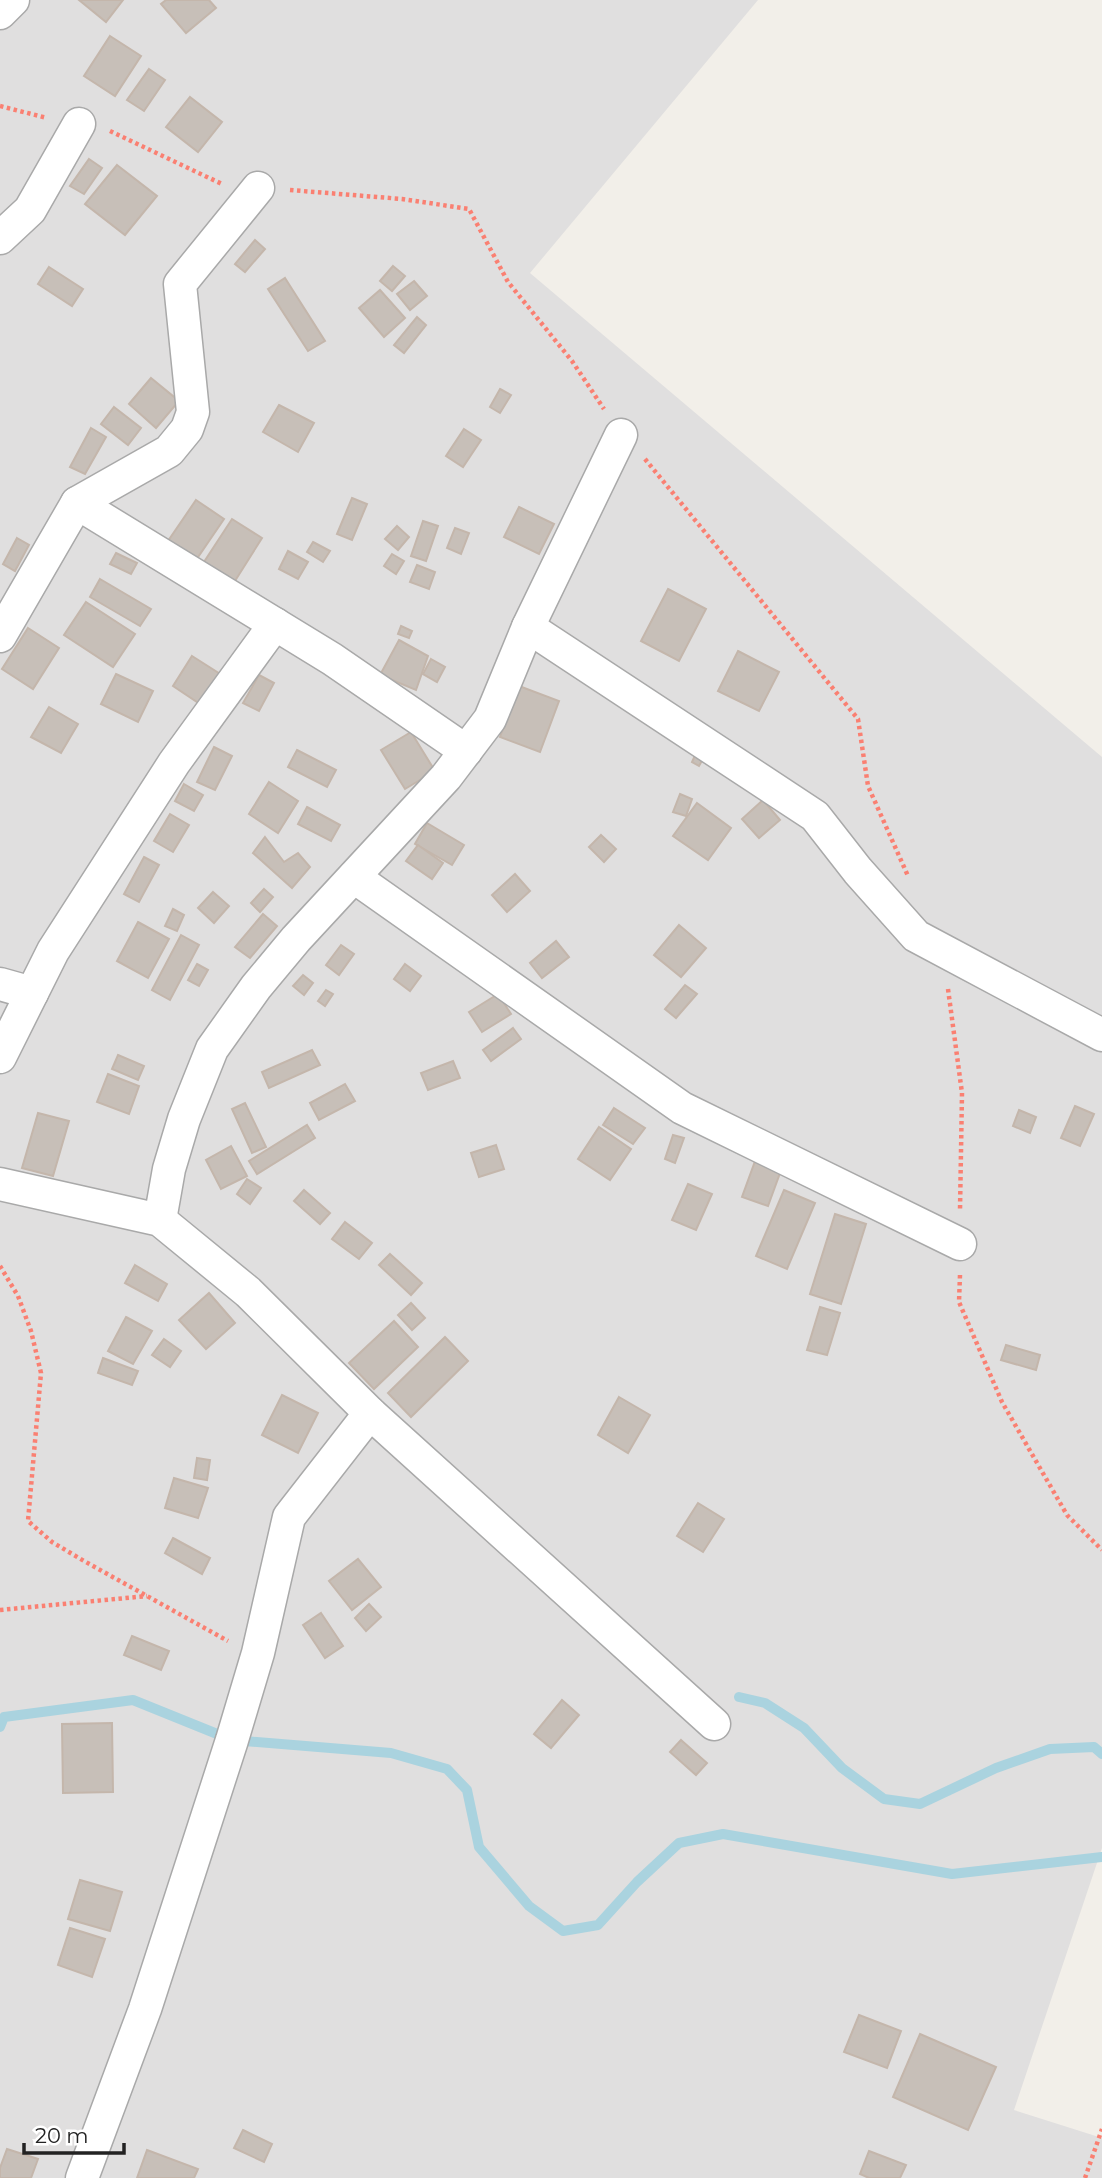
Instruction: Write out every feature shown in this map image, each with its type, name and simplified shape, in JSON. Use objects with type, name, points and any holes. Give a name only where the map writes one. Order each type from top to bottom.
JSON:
[{"type":"street","points":[[0,13],[13,0]]},
{"type":"street","points":[[0,237],[30,210],[79,124]]},
{"type":"street","points":[[0,636],[77,503],[169,451],[187,429],[193,412],[180,284],[258,188]]},
{"type":"street","points":[[160,1220],[169,1168],[184,1119],[212,1049],[256,987],[296,939],[446,777],[490,719],[528,627],[621,435]]},
{"type":"street","points":[[77,503],[352,673],[466,751]]},
{"type":"street","points":[[0,1057],[53,951],[174,762],[275,624]]},
{"type":"street","points":[[528,627],[814,816],[916,936],[1102,1035]]},
{"type":"street","points":[[354,877],[682,1108],[960,1244]]},
{"type":"street","points":[[0,984],[32,993]]},
{"type":"street","points":[[0,1184],[160,1220],[248,1292],[370,1413],[714,1724]]},
{"type":"street","points":[[82,2178],[145,2009],[258,1653],[289,1517],[370,1413]]},
{"type":"path","points":[[0,1266],[18,1296],[31,1331],[41,1373],[27,1521],[52,1542],[223,1639],[258,1653]]},
{"type":"path","points":[[0,1610],[148,1596]]},
{"type":"path","points":[[1084,2178],[1102,2129]]},
{"type":"shaded area","points":[[0,0],[758,0],[530,273],[1102,757],[1102,1848],[1014,2110],[1102,2138],[1102,2178],[0,2178]]},
{"type":"building","points":[[79,0],[123,0],[106,22]]},
{"type":"building","points":[[166,0],[209,0],[216,8],[186,33],[161,4]]},
{"type":"building","points":[[110,36],[141,56],[115,96],[84,76]]},
{"type":"building","points":[[149,69],[165,80],[144,111],[127,100]]},
{"type":"building","points":[[190,97],[222,122],[198,152],[166,127]]},
{"type":"building","points":[[89,159],[102,168],[84,194],[70,186]]},
{"type":"building","points":[[117,165],[157,196],[125,235],[85,204]]},
{"type":"building","points":[[255,240],[265,249],[245,272],[235,264]]},
{"type":"building","points":[[393,266],[405,276],[392,291],[380,281]]},
{"type":"building","points":[[49,267],[83,289],[72,306],[38,284]]},
{"type":"building","points":[[285,278],[325,341],[308,351],[268,289]]},
{"type":"building","points":[[414,281],[427,296],[410,310],[397,294]]},
{"type":"building","points":[[380,290],[405,318],[384,337],[359,308]]},
{"type":"building","points":[[417,317],[426,325],[404,353],[394,345]]},
{"type":"building","points":[[151,378],[179,401],[156,428],[129,404]]},
{"type":"building","points":[[500,389],[511,395],[500,413],[490,407]]},
{"type":"building","points":[[279,405],[314,423],[298,452],[263,432]]},
{"type":"building","points":[[114,407],[141,428],[128,445],[101,424]]},
{"type":"building","points":[[91,428],[106,437],[85,474],[70,467]]},
{"type":"building","points":[[464,429],[481,440],[463,467],[446,456]]},
{"type":"building","points":[[352,498],[367,504],[352,540],[337,534]]},
{"type":"building","points":[[196,500],[224,519],[196,560],[168,541]]},
{"type":"building","points":[[519,507],[554,524],[539,554],[504,537]]},
{"type":"building","points":[[232,519],[262,538],[235,581],[204,562]]},
{"type":"building","points":[[423,521],[438,526],[426,561],[411,556]]},
{"type":"building","points":[[397,526],[409,537],[398,550],[385,539]]},
{"type":"building","points":[[455,528],[469,533],[461,554],[447,548]]},
{"type":"building","points":[[17,538],[29,545],[15,571],[3,564]]},
{"type":"building","points":[[313,542],[330,551],[323,562],[307,552]]},
{"type":"building","points":[[288,551],[308,562],[298,579],[279,569]]},
{"type":"building","points":[[116,553],[137,563],[131,574],[110,564]]},
{"type":"building","points":[[392,554],[404,561],[396,574],[384,566]]},
{"type":"building","points":[[417,565],[435,572],[429,589],[410,582]]},
{"type":"building","points":[[100,579],[151,609],[140,626],[90,597]]},
{"type":"building","points":[[668,589],[706,609],[679,661],[641,641]]},
{"type":"building","points":[[86,602],[135,634],[113,667],[64,635]]},
{"type":"building","points":[[401,626],[412,631],[409,638],[398,634]]},
{"type":"building","points":[[28,628],[59,648],[33,689],[2,669]]},
{"type":"building","points":[[399,640],[428,656],[416,690],[380,675]]},
{"type":"building","points":[[738,651],[779,672],[759,711],[718,691]]},
{"type":"building","points":[[192,656],[225,677],[206,708],[173,686]]},
{"type":"building","points":[[431,659],[445,667],[437,682],[423,674]]},
{"type":"building","points":[[116,674],[153,691],[138,722],[101,704]]},
{"type":"building","points":[[259,675],[274,683],[259,711],[243,703]]},
{"type":"building","points":[[519,686],[559,701],[540,752],[500,737]]},
{"type":"building","points":[[49,707],[78,724],[61,753],[31,737]]},
{"type":"building","points":[[411,732],[435,771],[405,789],[381,750]]},
{"type":"building","points":[[214,747],[232,756],[215,790],[197,782]]},
{"type":"building","points":[[297,750],[336,770],[327,787],[288,767]]},
{"type":"building","points":[[696,753],[704,757],[699,766],[692,762]]},
{"type":"building","points":[[269,782],[298,801],[278,833],[249,814]]},
{"type":"building","points":[[184,784],[203,795],[194,811],[175,801]]},
{"type":"building","points":[[680,794],[692,799],[686,816],[673,812]]},
{"type":"building","points":[[763,800],[780,820],[759,838],[742,819]]},
{"type":"building","points":[[697,803],[731,828],[708,860],[673,836]]},
{"type":"building","points":[[307,807],[340,825],[331,841],[298,824]]},
{"type":"building","points":[[170,814],[189,825],[173,852],[154,841]]},
{"type":"building","points":[[427,823],[464,845],[452,865],[415,844]]},
{"type":"building","points":[[601,835],[616,849],[604,862],[589,847]]},
{"type":"building","points":[[265,837],[284,862],[298,853],[310,867],[292,888],[253,853]]},
{"type":"building","points":[[418,845],[443,863],[432,879],[406,861]]},
{"type":"building","points":[[144,857],[159,865],[139,902],[124,894]]},
{"type":"building","points":[[515,874],[530,891],[507,912],[492,895]]},
{"type":"building","points":[[264,889],[273,897],[260,912],[251,903]]},
{"type":"building","points":[[213,892],[229,906],[214,923],[198,908]]},
{"type":"building","points":[[173,909],[184,915],[177,931],[165,926]]},
{"type":"building","points":[[263,914],[277,926],[250,958],[235,947]]},
{"type":"building","points":[[138,922],[169,939],[148,978],[117,961]]},
{"type":"building","points":[[679,925],[706,948],[681,977],[654,955]]},
{"type":"building","points":[[181,935],[199,945],[170,1000],[152,990]]},
{"type":"building","points":[[556,941],[569,957],[542,978],[530,963]]},
{"type":"building","points":[[341,945],[354,954],[339,975],[326,965]]},
{"type":"building","points":[[197,964],[208,970],[199,986],[188,980]]},
{"type":"building","points":[[405,964],[421,976],[410,991],[394,979]]},
{"type":"building","points":[[303,975],[313,983],[304,995],[293,986]]},
{"type":"building","points":[[685,985],[697,994],[676,1018],[665,1009]]},
{"type":"building","points":[[326,990],[333,994],[325,1006],[318,1001]]},
{"type":"building","points":[[498,994],[511,1014],[482,1032],[469,1012]]},
{"type":"building","points":[[513,1028],[521,1039],[491,1061],[483,1050]]},
{"type":"building","points":[[312,1050],[320,1065],[269,1088],[262,1072]]},
{"type":"building","points":[[118,1055],[144,1066],[138,1080],[112,1069]]},
{"type":"building","points":[[453,1061],[460,1078],[428,1090],[421,1073]]},
{"type":"building","points":[[108,1074],[139,1086],[129,1114],[97,1102]]},
{"type":"building","points":[[345,1084],[355,1101],[319,1120],[310,1103]]},
{"type":"building","points":[[245,1103],[266,1147],[252,1153],[232,1109]]},
{"type":"building","points":[[1075,1106],[1094,1114],[1080,1146],[1061,1138]]},
{"type":"building","points":[[614,1108],[645,1128],[633,1144],[603,1125]]},
{"type":"building","points":[[1019,1110],[1036,1117],[1030,1133],[1013,1126]]},
{"type":"building","points":[[38,1113],[69,1121],[53,1176],[22,1168]]},
{"type":"building","points":[[307,1125],[315,1138],[257,1174],[249,1161]]},
{"type":"building","points":[[599,1127],[631,1149],[610,1180],[578,1159]]},
{"type":"building","points":[[673,1135],[684,1138],[675,1163],[665,1159]]},
{"type":"building","points":[[496,1145],[504,1169],[479,1177],[471,1153]]},
{"type":"building","points":[[231,1146],[247,1176],[221,1189],[206,1160]]},
{"type":"building","points":[[758,1153],[784,1162],[768,1206],[742,1197]]},
{"type":"building","points":[[247,1179],[261,1188],[250,1204],[237,1194]]},
{"type":"building","points":[[688,1184],[712,1194],[696,1230],[672,1220]]},
{"type":"building","points":[[304,1190],[330,1213],[320,1224],[294,1201]]},
{"type":"building","points":[[784,1190],[815,1203],[787,1269],[756,1256]]},
{"type":"building","points":[[835,1214],[866,1224],[841,1304],[810,1294]]},
{"type":"building","points":[[345,1222],[372,1243],[359,1259],[332,1239]]},
{"type":"building","points":[[390,1254],[422,1283],[411,1295],[379,1265]]},
{"type":"building","points":[[135,1265],[167,1284],[158,1301],[125,1283]]},
{"type":"building","points":[[209,1293],[235,1323],[206,1349],[179,1320]]},
{"type":"building","points":[[411,1303],[425,1318],[412,1330],[398,1315]]},
{"type":"building","points":[[820,1307],[840,1313],[827,1355],[807,1350]]},
{"type":"building","points":[[126,1317],[152,1331],[133,1364],[108,1351]]},
{"type":"building","points":[[394,1321],[418,1347],[374,1389],[349,1363]]},
{"type":"building","points":[[445,1337],[468,1361],[411,1417],[388,1393]]},
{"type":"building","points":[[164,1339],[181,1351],[170,1367],[152,1355]]},
{"type":"building","points":[[1006,1345],[1040,1355],[1036,1370],[1001,1360]]},
{"type":"building","points":[[103,1358],[138,1371],[132,1385],[98,1373]]},
{"type":"building","points":[[282,1395],[318,1413],[298,1453],[262,1435]]},
{"type":"building","points":[[619,1397],[650,1415],[628,1453],[598,1435]]},
{"type":"building","points":[[197,1458],[210,1460],[207,1480],[194,1478]]},
{"type":"building","points":[[174,1478],[208,1488],[198,1518],[165,1508]]},
{"type":"building","points":[[698,1503],[724,1519],[703,1552],[677,1536]]},
{"type":"building","points":[[173,1538],[210,1558],[202,1574],[165,1553]]},
{"type":"building","points":[[358,1559],[381,1587],[352,1610],[329,1581]]},
{"type":"building","points":[[369,1604],[381,1617],[366,1631],[355,1618]]},
{"type":"building","points":[[321,1613],[343,1646],[325,1658],[303,1625]]},
{"type":"building","points":[[132,1636],[169,1651],[161,1670],[124,1655]]},
{"type":"building","points":[[562,1700],[579,1715],[551,1748],[534,1734]]},
{"type":"building","points":[[112,1723],[113,1792],[63,1793],[62,1724]]},
{"type":"building","points":[[681,1740],[707,1763],[696,1775],[670,1752]]},
{"type":"building","points":[[80,1880],[122,1892],[110,1931],[68,1919]]},
{"type":"building","points":[[70,1928],[105,1939],[92,1977],[58,1965]]},
{"type":"building","points":[[859,2015],[901,2031],[887,2068],[844,2052]]},
{"type":"building","points":[[920,2034],[996,2067],[968,2130],[893,2097]]},
{"type":"building","points":[[243,2130],[272,2144],[264,2162],[234,2148]]},
{"type":"building","points":[[7,2149],[38,2159],[31,2178],[0,2178],[0,2168]]},
{"type":"building","points":[[147,2150],[198,2169],[194,2178],[137,2178]]},
{"type":"building","points":[[869,2151],[906,2165],[900,2178],[869,2178],[860,2174]]},
{"type":"waterway","points":[[739,1697],[765,1703],[804,1728],[842,1768],[884,1799],[920,1804],[996,1768],[1050,1749],[1094,1747],[1102,1754]]},
{"type":"waterway","points":[[0,1727],[4,1717],[133,1700],[232,1740],[391,1753],[447,1769],[467,1790],[479,1847],[529,1906],[563,1931],[598,1925],[637,1882],[679,1843],[723,1834],[952,1874],[1102,1857]]}]
